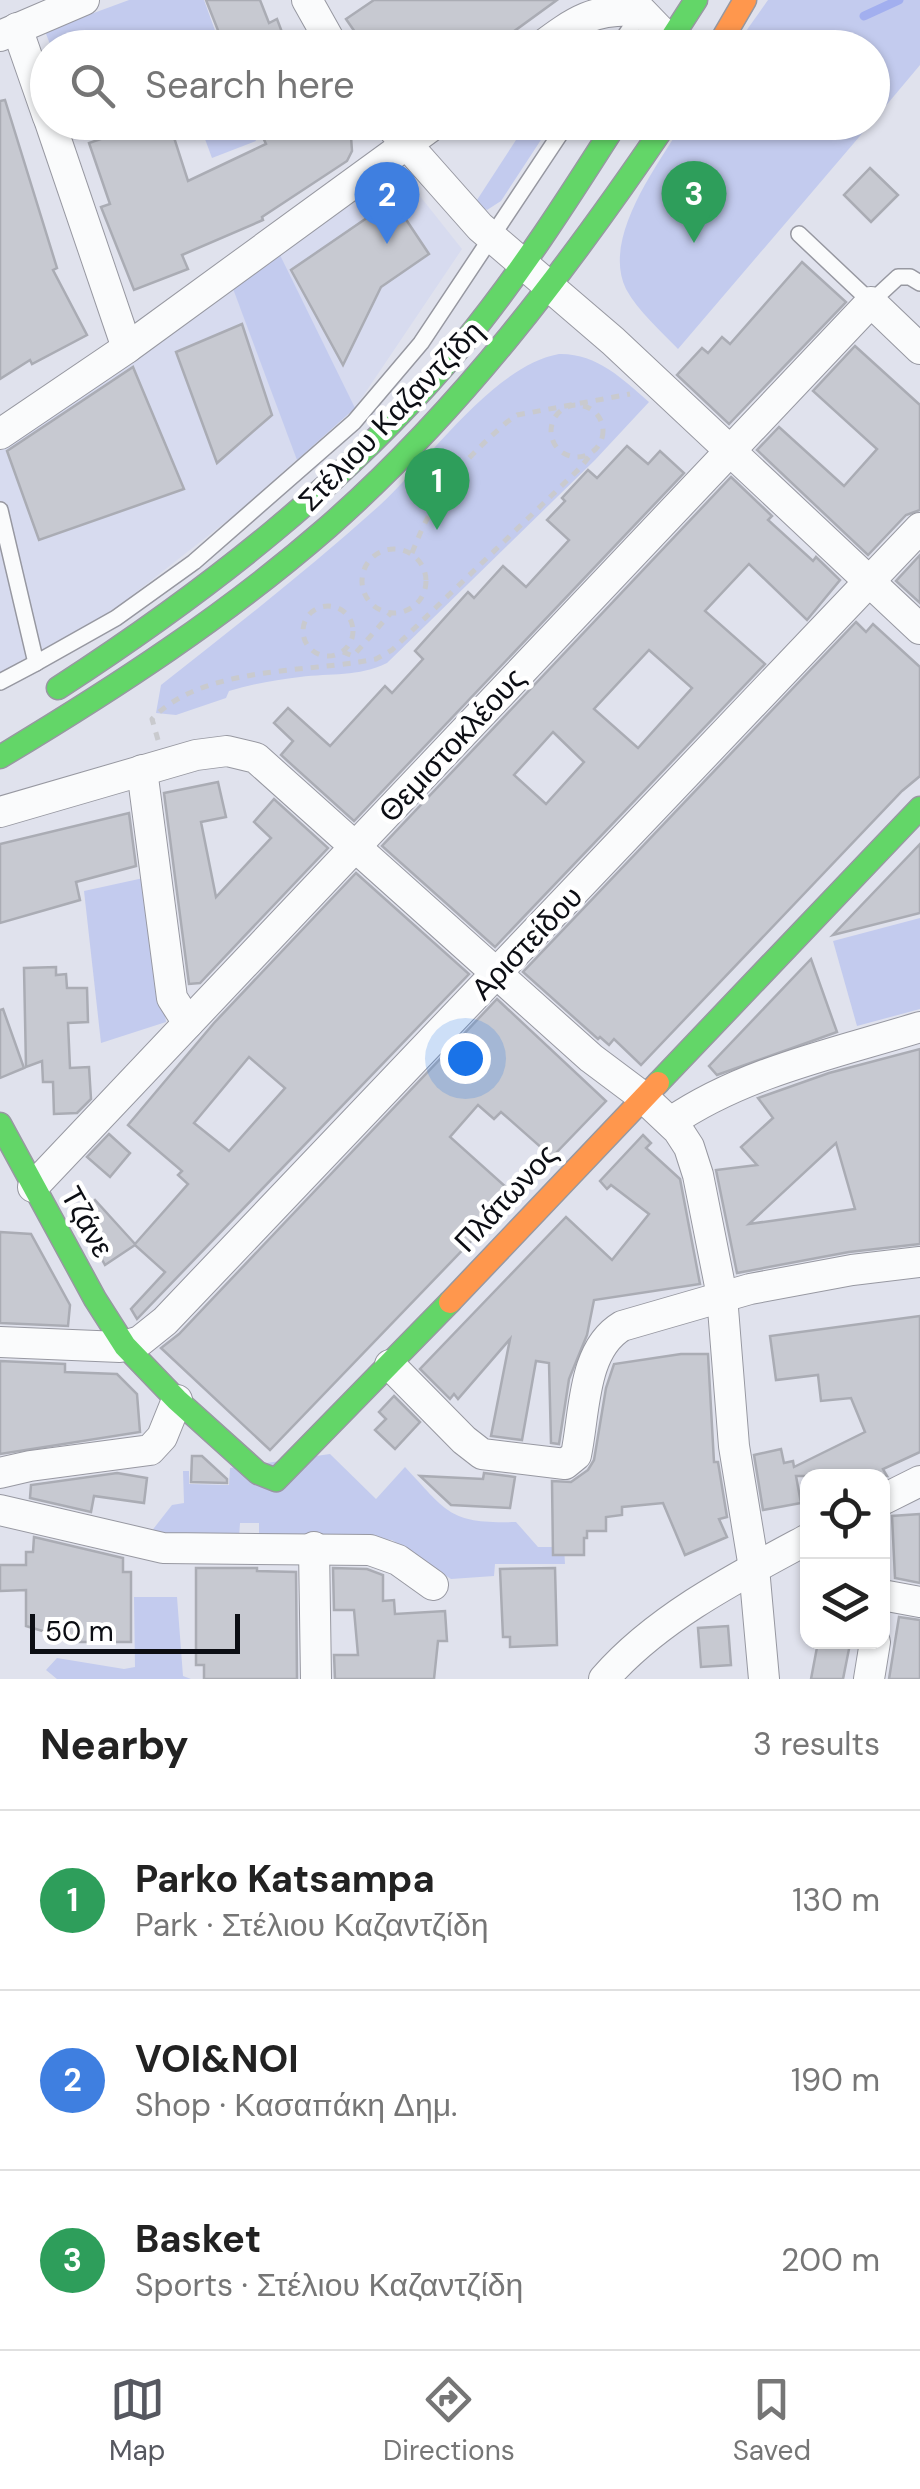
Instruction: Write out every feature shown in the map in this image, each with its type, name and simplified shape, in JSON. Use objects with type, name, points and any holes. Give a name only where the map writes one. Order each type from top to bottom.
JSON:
[{"type":"main road","points":[[676,30],[696,0]]},
{"type":"main road","points":[[727,30],[745,0]]},
{"type":"main road","name":"Στέλιου Καζαντζίδη","points":[[32,704],[132,638],[241,556],[387,426],[461,346],[523,265],[605,140]]},
{"type":"main road","name":"Στέλιου Καζαντζίδη","points":[[0,757],[166,654],[371,487],[447,409],[552,287],[654,140]]},
{"type":"main road","name":"Πλάτωνος","points":[[124,1346],[258,1473],[276,1480],[920,808]]},
{"type":"main road","name":"Τζάνε","points":[[0,1124],[124,1346]]},
{"type":"street","points":[[30,79],[9,32],[84,0]]},
{"type":"street","points":[[307,0],[324,30]]},
{"type":"street","points":[[568,30],[596,12],[642,4],[658,30]]},
{"type":"street","points":[[55,140],[127,348]]},
{"type":"street","points":[[0,434],[127,348],[389,140]]},
{"type":"street","points":[[403,140],[492,237],[663,388],[920,629]]},
{"type":"street","points":[[871,302],[920,349]]},
{"type":"street","name":"Θεμιστοκλέους","points":[[33,1187],[871,302]]},
{"type":"street","name":"Αριστείδου","points":[[124,1346],[146,1337],[186,1301],[920,528]]},
{"type":"street","points":[[0,812],[214,751],[242,752],[260,760],[591,1058],[671,1122],[692,1156],[722,1296],[734,1446],[754,1568],[764,1679]]},
{"type":"street","points":[[153,766],[172,998],[188,1023]]},
{"type":"street","points":[[671,1122],[713,1096],[744,1083],[920,1027]]},
{"type":"street","points":[[390,1365],[482,1454],[565,1464],[576,1455],[592,1370],[607,1336],[632,1322],[722,1296],[791,1280],[920,1262]]},
{"type":"street","points":[[0,1342],[124,1346]]},
{"type":"street","points":[[0,1473],[150,1450],[162,1436],[177,1400]]},
{"type":"street","points":[[890,1496],[920,1482]]},
{"type":"street","points":[[0,1510],[164,1548],[314,1547],[379,1552],[402,1562],[433,1586]]},
{"type":"street","points":[[604,1679],[674,1619],[800,1543]]},
{"type":"street","points":[[314,1547],[316,1679]]},
{"type":"street","points":[[890,1596],[920,1602]]},
{"type":"street","points":[[870,1679],[874,1649]]},
{"type":"lane","points":[[627,30],[642,4]]},
{"type":"lane","points":[[0,682],[116,618],[229,535],[354,422],[421,343],[556,140]]},
{"type":"lane","points":[[799,234],[871,302],[898,277],[910,277],[920,283]]},
{"type":"lane","points":[[0,510],[36,663]]},
{"type":"lane","points":[[116,618],[132,638]]},
{"type":"path","points":[[412,553],[440,491],[493,435],[517,416],[663,388]]},
{"type":"path","points":[[153,766],[152,719],[161,709],[214,683],[376,659],[397,647],[592,452],[602,439],[601,421],[589,408],[572,406],[558,414],[553,420],[552,437],[567,455],[584,456],[592,452]]},
{"type":"path","points":[[393,548],[412,553],[424,568],[426,587],[417,604],[409,610],[390,613],[373,606],[366,598],[361,579],[374,554],[393,548]]},
{"type":"path","points":[[343,652],[353,639],[348,616],[334,606],[318,608],[306,620],[304,636],[312,650],[327,656],[343,652],[354,656],[390,613]]},
{"type":"path","points":[[327,656],[328,666]]},
{"type":"shaded area","points":[[129,0],[204,0],[215,30],[48,30]]},
{"type":"shaded area","points":[[768,0],[920,0],[920,65],[890,101],[890,30],[747,30]]},
{"type":"shaded area","points":[[205,140],[256,140],[256,141],[212,158]]},
{"type":"shaded area","points":[[516,140],[541,140],[501,201],[487,210],[477,200]]},
{"type":"shaded area","points":[[672,140],[856,140],[678,349],[631,297],[620,269],[626,225]]},
{"type":"shaded area","points":[[400,171],[462,249],[355,408],[237,513],[125,601],[74,636],[0,673],[0,444]]},
{"type":"shaded area","points":[[279,253],[355,408],[297,460],[232,286]]},
{"type":"shaded area","points":[[559,354],[597,363],[649,402],[387,663],[355,673],[255,684],[176,715],[156,713],[161,685],[380,505],[486,395],[534,362]]},
{"type":"shaded area","points":[[148,877],[166,1022],[101,1043],[84,891]]},
{"type":"shaded area","points":[[920,918],[920,1009],[857,1026],[833,941]]},
{"type":"shaded area","points":[[330,1454],[376,1499],[405,1467],[452,1513],[477,1521],[516,1522],[538,1547],[564,1547],[565,1564],[495,1564],[494,1576],[451,1579],[392,1540],[259,1536],[259,1523],[240,1523],[239,1537],[147,1537],[172,1505],[184,1503],[183,1471],[189,1471],[189,1484],[229,1485],[230,1468]]},
{"type":"shaded area","points":[[134,1597],[177,1597],[183,1676],[191,1679],[57,1679],[46,1670],[57,1658],[124,1669],[135,1667]]},
{"type":"building","points":[[206,0],[260,0],[269,23],[277,19],[281,30],[218,30]]},
{"type":"building","points":[[374,0],[557,0],[516,30],[354,30],[346,19]]},
{"type":"building","points":[[5,100],[57,268],[53,270],[87,335],[32,364],[30,360],[0,379],[0,101]]},
{"type":"building","points":[[175,140],[188,181],[266,144],[264,140],[351,140],[352,151],[347,161],[262,217],[263,220],[182,255],[188,269],[134,290],[101,207],[110,204],[89,143]]},
{"type":"building","points":[[870,168],[898,195],[871,222],[844,195]]},
{"type":"building","points":[[393,200],[429,254],[381,287],[343,365],[291,270]]},
{"type":"building","points":[[802,262],[846,302],[729,424],[677,375],[702,348],[708,353],[722,337],[730,344]]},
{"type":"building","points":[[242,324],[272,415],[217,463],[176,352]]},
{"type":"building","points":[[855,346],[920,405],[920,510],[906,515],[868,555],[757,450],[779,427],[844,486],[877,449],[813,391]]},
{"type":"building","points":[[133,367],[184,489],[39,540],[7,451]]},
{"type":"building","points":[[627,446],[648,464],[660,451],[684,473],[354,821],[281,755],[293,741],[274,723],[288,708],[330,746],[385,686],[392,693],[423,659],[415,651],[468,592],[474,598],[503,566],[526,587],[569,540],[547,520],[565,501],[562,498],[588,470],[597,478]]},
{"type":"building","points":[[731,477],[772,516],[768,520],[840,580],[807,620],[749,564],[705,611],[765,664],[495,947],[382,846]],"holes":[[[649,650],[692,688],[638,748],[594,709]],[[553,732],[584,762],[546,804],[514,775]]]},
{"type":"building","points":[[920,555],[920,603],[896,581]]},
{"type":"building","points":[[856,622],[866,632],[873,624],[920,667],[920,776],[641,1065],[614,1039],[609,1045],[598,1039],[523,972]]},
{"type":"building","points":[[218,782],[226,817],[201,822],[216,897],[271,838],[254,822],[274,799],[328,848],[200,983],[189,984],[164,793]]},
{"type":"building","points":[[129,813],[136,866],[76,882],[80,900],[0,923],[0,844]]},
{"type":"building","points":[[920,844],[920,913],[833,935]]},
{"type":"building","points":[[356,873],[469,974],[137,1319],[131,1309],[165,1272],[135,1245],[105,1265],[78,1215],[95,1200],[135,1244],[188,1184],[178,1175],[182,1171],[128,1125],[214,1023]],"holes":[[[249,1057],[285,1088],[229,1151],[194,1123]]]},
{"type":"building","points":[[811,959],[837,1032],[717,1075],[709,1066]]},
{"type":"building","points":[[56,967],[56,975],[66,974],[67,988],[87,988],[88,1022],[68,1023],[70,1068],[89,1067],[91,1099],[77,1113],[54,1114],[53,1082],[43,1082],[42,1061],[26,1067],[24,968]]},
{"type":"building","points":[[497,999],[606,1101],[270,1450],[161,1348],[179,1334]],"holes":[[[478,1105],[494,1119],[501,1112],[543,1149],[508,1189],[450,1137]]]},
{"type":"building","points":[[3,1009],[24,1068],[0,1078],[0,1010]]},
{"type":"building","points":[[920,1049],[920,1244],[849,1252],[737,1273],[716,1170],[757,1165],[741,1147],[773,1118],[758,1098],[829,1073]],"holes":[[[836,1143],[855,1209],[749,1224]]]},
{"type":"building","points":[[109,1134],[130,1153],[110,1177],[87,1157]]},
{"type":"building","points":[[643,1135],[651,1143],[646,1148],[680,1179],[700,1284],[594,1300],[587,1335],[569,1379],[559,1444],[551,1443],[549,1363],[536,1361],[522,1440],[491,1436],[510,1339],[458,1399],[454,1394],[450,1399],[420,1369],[566,1217],[612,1260],[649,1214],[600,1181]]},
{"type":"building","points":[[0,1232],[31,1234],[70,1305],[68,1326],[0,1323]]},
{"type":"building","points":[[920,1316],[920,1452],[883,1469],[800,1469],[800,1476],[796,1476],[800,1503],[763,1510],[754,1455],[781,1449],[784,1463],[793,1461],[794,1467],[865,1432],[851,1398],[821,1401],[818,1375],[776,1380],[770,1336]]},
{"type":"building","points":[[708,1354],[714,1462],[718,1462],[727,1517],[719,1519],[727,1537],[685,1555],[663,1503],[622,1507],[622,1515],[606,1517],[606,1531],[587,1531],[584,1555],[553,1555],[552,1481],[571,1482],[588,1470],[594,1460],[614,1364]]},
{"type":"building","points":[[0,1361],[65,1364],[65,1372],[117,1374],[137,1394],[140,1432],[0,1454]]},
{"type":"building","points":[[394,1396],[420,1422],[395,1449],[375,1430],[386,1419],[379,1412]]},
{"type":"building","points":[[192,1456],[202,1456],[227,1483],[191,1482]]},
{"type":"building","points":[[117,1473],[147,1478],[144,1503],[94,1496],[91,1512],[30,1498],[31,1485]]},
{"type":"building","points":[[484,1473],[515,1477],[510,1508],[451,1505],[420,1476],[483,1479]]},
{"type":"building","points":[[920,1514],[920,1583],[895,1578],[892,1516]]},
{"type":"building","points":[[34,1537],[123,1558],[123,1572],[131,1572],[131,1642],[79,1642],[26,1626],[26,1590],[0,1591],[0,1565],[26,1565],[26,1552],[33,1552]]},
{"type":"building","points":[[196,1568],[296,1572],[297,1679],[204,1679],[204,1665],[196,1665]]},
{"type":"building","points":[[333,1568],[367,1569],[383,1575],[383,1601],[394,1600],[395,1614],[445,1611],[447,1641],[438,1641],[434,1679],[335,1679],[334,1655],[358,1655],[354,1610],[334,1610]]},
{"type":"building","points":[[555,1568],[557,1645],[510,1647],[510,1637],[503,1637],[500,1569]]},
{"type":"building","points":[[899,1617],[920,1620],[920,1679],[889,1679]]},
{"type":"building","points":[[728,1626],[731,1665],[701,1667],[698,1628]]},
{"type":"building","points":[[817,1649],[849,1649],[843,1679],[811,1679]]},
{"type":"waterway","points":[[864,16],[899,0]]},
{"type":"traffic: fast","points":[[677,30],[696,0]]},
{"type":"traffic: fast","points":[[58,688],[221,573],[323,489],[371,443],[461,346],[503,292],[605,140]]},
{"type":"traffic: fast","points":[[0,757],[210,620],[290,559],[377,482],[468,386],[510,335],[654,140]]},
{"type":"traffic: fast","points":[[658,1083],[920,808]]},
{"type":"traffic: fast","points":[[0,1124],[95,1299],[125,1346],[177,1400],[258,1473],[276,1480],[450,1302]]},
{"type":"traffic: slow","points":[[728,30],[745,0]]},
{"type":"traffic: slow","points":[[450,1302],[658,1083]]},
{"type":"place","name":"Basket","points":[[694,243]]},
{"type":"place","name":"VOI&NOI","points":[[387,244]]},
{"type":"place","name":"Parko Katsampa","points":[[437,530]]}]
